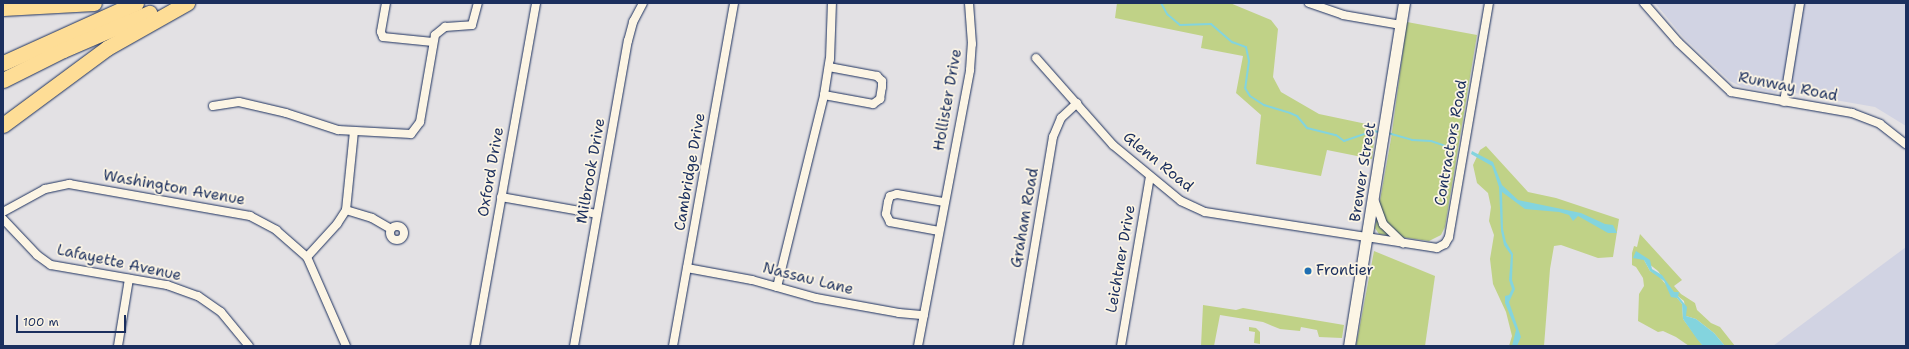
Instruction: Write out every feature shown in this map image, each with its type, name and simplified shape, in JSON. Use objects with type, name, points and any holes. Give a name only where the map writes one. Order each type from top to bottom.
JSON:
[{"type":"highway","points":[[3,8],[94,3]]},
{"type":"highway","points":[[3,63],[136,3]]},
{"type":"highway","points":[[3,80],[67,48],[174,3]]},
{"type":"highway","points":[[3,125],[107,48],[187,3]]},
{"type":"main road","name":"Brewer Street","points":[[1349,346],[1374,198],[1404,3]]},
{"type":"street","points":[[386,3],[382,36],[433,42]]},
{"type":"street","points":[[213,106],[227,102],[242,102],[286,113],[333,129],[405,135],[415,132],[421,118],[433,42],[436,33],[442,28],[472,25],[478,3]]},
{"type":"street","name":"Oxford Drive","points":[[475,346],[536,3]]},
{"type":"street","name":"Milbrook Drive","points":[[574,346],[630,35],[643,3]]},
{"type":"street","name":"Cambridge Drive","points":[[673,346],[734,3]]},
{"type":"street","points":[[777,287],[824,95],[829,66],[832,3]]},
{"type":"street","name":"Hollister Drive","points":[[918,346],[970,70],[972,44],[969,3]]},
{"type":"street","name":"Contractors Road","points":[[1367,238],[1437,248],[1448,241],[1489,3]]},
{"type":"street","name":"Runway Road","points":[[1644,3],[1721,84],[1739,94],[1852,113],[1880,124],[1906,144]]},
{"type":"street","points":[[1784,102],[1800,3]]},
{"type":"street","points":[[1313,4],[1344,15],[1400,25]]},
{"type":"street","name":"Glenn Road","points":[[1036,58],[1113,144],[1150,177],[1181,201],[1204,212],[1367,238]]},
{"type":"street","points":[[824,95],[873,104],[880,98],[882,87],[882,81],[877,76],[829,66]]},
{"type":"street","name":"Graham Road","points":[[1018,346],[1053,137],[1061,118],[1077,103]]},
{"type":"street","points":[[307,257],[337,224],[346,210],[354,131]]},
{"type":"street","name":"Leichtner Drive","points":[[1121,346],[1150,177]]},
{"type":"street","name":"Washington Avenue","points":[[3,212],[52,187],[74,184],[250,216],[276,230],[307,257],[346,346]]},
{"type":"street","points":[[939,231],[890,222],[886,216],[888,202],[892,195],[899,194],[944,202]]},
{"type":"street","points":[[501,197],[598,214]]},
{"type":"street","points":[[1374,198],[1383,224],[1404,244]]},
{"type":"street","points":[[346,210],[372,218],[391,229]]},
{"type":"street","name":"Lafayette Avenue","points":[[3,220],[37,255],[51,265],[173,287],[198,296],[224,316],[249,346]]},
{"type":"street","name":"Nassau Lane","points":[[687,268],[777,287],[816,298],[899,313],[924,314]]},
{"type":"street","points":[[118,346],[129,279]]},
{"type":"shaded area","points":[[1655,3],[1906,3],[1906,126],[1875,107],[1778,90],[1776,93],[1742,87],[1730,81],[1683,37]]},
{"type":"shaded area","points":[[1906,247],[1906,346],[1773,346]]},
{"type":"green space","points":[[1117,3],[1230,3],[1271,20],[1278,29],[1273,77],[1281,92],[1319,114],[1376,126],[1372,159],[1327,150],[1321,176],[1256,164],[1261,115],[1236,93],[1243,56],[1201,48],[1203,36],[1115,18]]},
{"type":"green space","points":[[1407,22],[1477,35],[1445,227],[1441,235],[1429,241],[1379,234],[1375,228],[1391,139]]},
{"type":"green space","points":[[1486,146],[1528,192],[1556,198],[1619,219],[1613,257],[1598,258],[1561,245],[1554,246],[1550,269],[1544,346],[1509,346],[1512,336],[1506,312],[1493,284],[1490,259],[1494,235],[1489,221],[1491,207],[1488,193],[1477,183],[1473,165],[1480,150]]},
{"type":"green space","points":[[1640,234],[1682,280],[1674,286],[1681,294],[1695,303],[1697,310],[1711,323],[1720,327],[1735,346],[1725,346],[1714,333],[1696,319],[1686,316],[1684,301],[1674,293],[1658,271],[1644,260],[1650,271],[1658,275],[1682,304],[1683,319],[1703,346],[1689,346],[1676,337],[1663,331],[1658,332],[1638,321],[1639,294],[1644,286],[1643,278],[1636,267],[1632,265],[1632,253],[1634,246],[1637,247]]},
{"type":"green space","points":[[1374,251],[1435,276],[1425,346],[1356,346]]},
{"type":"green space","points":[[1203,305],[1236,310],[1243,308],[1344,325],[1342,338],[1319,337],[1317,330],[1301,327],[1300,331],[1280,329],[1263,322],[1220,315],[1214,346],[1201,346]]},
{"type":"green space","points":[[1249,327],[1256,328],[1260,332],[1260,344],[1254,343],[1255,332],[1249,331]]},
{"type":"water","points":[[1472,151],[1493,162],[1502,185],[1518,200],[1581,213],[1605,224],[1613,225],[1617,233],[1608,233],[1578,216],[1573,221],[1569,215],[1559,212],[1525,209],[1502,192],[1503,229],[1506,242],[1513,254],[1512,280],[1515,289],[1509,302],[1521,337],[1517,346],[1512,346],[1516,330],[1505,303],[1505,296],[1509,295],[1512,289],[1509,280],[1511,255],[1504,245],[1501,231],[1499,187],[1492,166],[1471,154]]},
{"type":"water","points":[[1636,251],[1650,260],[1652,269],[1662,275],[1674,292],[1679,292],[1678,296],[1687,307],[1686,316],[1696,319],[1714,333],[1725,346],[1703,346],[1683,319],[1682,304],[1677,298],[1671,297],[1664,281],[1650,271],[1644,260],[1633,258]]},
{"type":"waterway","points":[[1161,3],[1167,14],[1180,25],[1211,24],[1232,42],[1246,47],[1249,61],[1245,88],[1250,96],[1264,105],[1297,116],[1307,128],[1336,135],[1344,141],[1373,131],[1379,132]]},
{"type":"waterway","points":[[1388,133],[1412,140],[1431,141],[1448,147]]},
{"type":"place","name":"Frontier","points":[[1308,271]]}]
